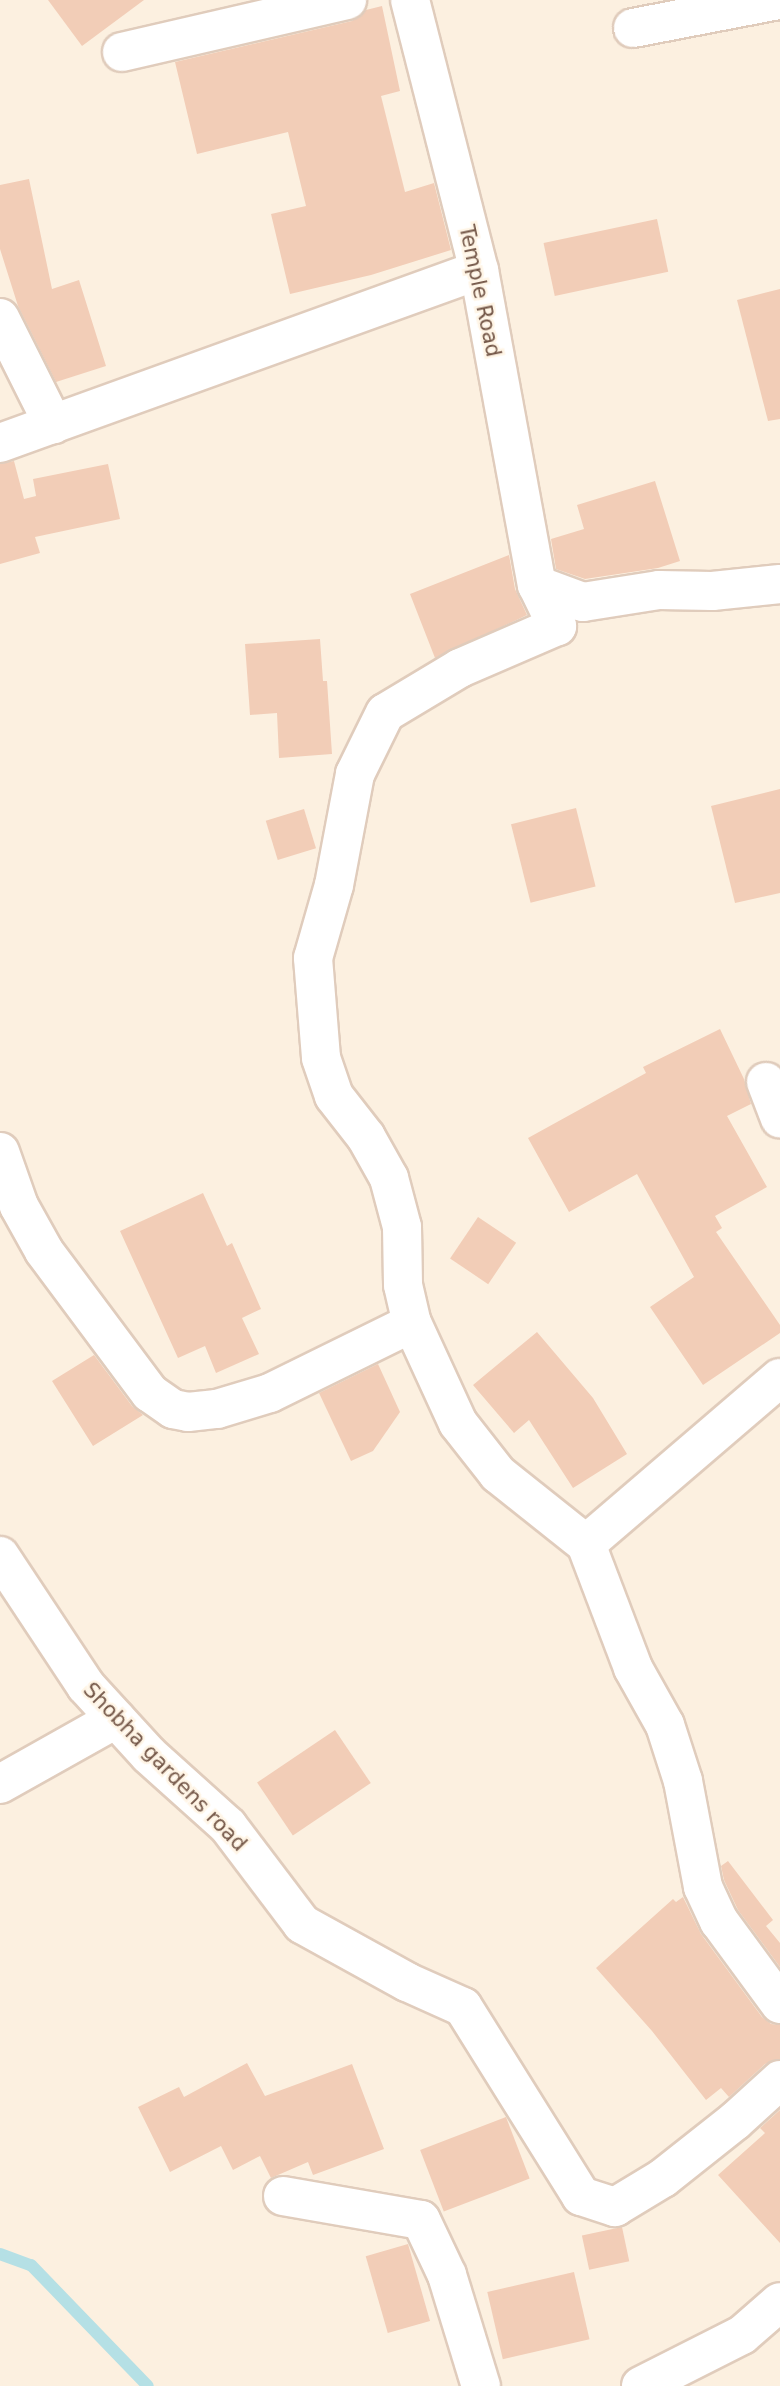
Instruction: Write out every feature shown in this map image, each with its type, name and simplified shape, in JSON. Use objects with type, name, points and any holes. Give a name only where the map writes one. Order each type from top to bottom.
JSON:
[{"type":"street","points":[[122,52],[347,0]]},
{"type":"street","name":"Temple Road","points":[[410,0],[478,270],[537,585],[557,626],[460,668],[386,713],[355,774],[334,885],[313,958],[321,1058],[334,1096],[366,1137],[389,1178],[402,1227],[403,1285],[412,1323]]},
{"type":"street","points":[[633,28],[779,0]]},
{"type":"street","points":[[0,443],[478,270]]},
{"type":"street","points":[[0,318],[53,424]]},
{"type":"street","points":[[537,585],[583,602],[659,590],[712,591],[780,584]]},
{"type":"street","points":[[766,1082],[780,1118]]},
{"type":"street","points":[[0,1152],[19,1206],[44,1251],[150,1393],[173,1409],[188,1412],[217,1409],[270,1392],[412,1323],[457,1423],[498,1474],[586,1544],[633,1668],[665,1725],[683,1781],[703,1888],[719,1921],[780,2004]]},
{"type":"street","points":[[586,1544],[780,1378]]},
{"type":"street","name":"Shobha gardens road","points":[[0,1556],[10,1593],[86,1686],[149,1755],[228,1826],[302,1924],[407,1982],[463,2007],[581,2196],[615,2207],[663,2178],[735,2121],[780,2080]]},
{"type":"street","points":[[0,1784],[116,1719]]},
{"type":"street","points":[[283,2196],[421,2220],[447,2275],[481,2386]]},
{"type":"street","points":[[641,2386],[742,2335],[780,2302]]},
{"type":"building","points":[[48,0],[144,0],[82,46]]},
{"type":"building","points":[[382,6],[400,91],[381,96],[405,192],[434,183],[451,250],[371,275],[290,294],[271,214],[306,206],[288,132],[197,154],[175,62],[352,21],[366,10]]},
{"type":"building","points":[[29,179],[52,289],[79,280],[106,366],[56,382],[18,306],[0,249],[0,185]]},
{"type":"building","points":[[657,219],[668,272],[555,296],[544,243]]},
{"type":"building","points":[[780,289],[780,419],[768,421],[737,300]]},
{"type":"building","points":[[14,461],[24,499],[36,496],[33,479],[108,464],[120,519],[35,537],[40,553],[0,564],[0,464]]},
{"type":"building","points":[[655,481],[680,561],[658,568],[585,579],[556,569],[551,539],[584,529],[577,505]]},
{"type":"building","points":[[509,555],[515,589],[527,615],[435,658],[410,594]]},
{"type":"building","points":[[320,639],[323,681],[327,681],[332,754],[279,758],[277,713],[250,715],[245,644]]},
{"type":"building","points":[[780,789],[780,893],[735,903],[711,806]]},
{"type":"building","points":[[576,808],[596,887],[531,903],[511,824]]},
{"type":"building","points":[[304,809],[316,848],[278,860],[266,821]]},
{"type":"building","points":[[720,1029],[744,1079],[751,1104],[727,1116],[767,1187],[715,1216],[722,1228],[716,1232],[780,1325],[780,1333],[703,1385],[650,1307],[694,1277],[637,1174],[569,1212],[528,1138],[646,1073],[643,1067]]},
{"type":"building","points":[[203,1193],[227,1246],[232,1243],[261,1309],[242,1318],[259,1354],[216,1373],[205,1346],[178,1358],[120,1231]]},
{"type":"building","points":[[478,1217],[516,1243],[488,1284],[450,1258]]},
{"type":"building","points":[[537,1332],[593,1398],[627,1454],[573,1488],[529,1420],[514,1433],[473,1385]]},
{"type":"building","points":[[94,1355],[132,1406],[143,1415],[93,1446],[52,1381]]},
{"type":"building","points":[[378,1364],[400,1412],[373,1451],[351,1461],[319,1393]]},
{"type":"building","points":[[335,1730],[371,1783],[293,1836],[257,1783]]},
{"type":"building","points":[[728,1861],[773,1920],[766,1926],[780,1943],[780,1967],[738,1910],[724,1880],[721,1866]]},
{"type":"building","points":[[683,1897],[701,1934],[762,2017],[771,2024],[780,2025],[780,2059],[765,2064],[729,2097],[721,2088],[706,2100],[652,2031],[596,1968],[673,1899],[676,1902]]},
{"type":"building","points":[[247,2063],[265,2096],[352,2064],[384,2149],[313,2175],[308,2162],[271,2178],[260,2156],[233,2170],[221,2146],[170,2172],[138,2107],[179,2087],[184,2097]]},
{"type":"building","points":[[780,2110],[780,2243],[718,2175],[765,2133],[760,2128]]},
{"type":"building","points":[[506,2117],[530,2179],[444,2212],[420,2150]]},
{"type":"building","points":[[622,2227],[629,2261],[589,2270],[582,2236]]},
{"type":"building","points":[[408,2244],[430,2321],[388,2333],[366,2256]]},
{"type":"building","points":[[574,2272],[590,2339],[503,2359],[487,2292]]},
{"type":"waterway","points":[[0,2254],[31,2265],[148,2386]]}]
